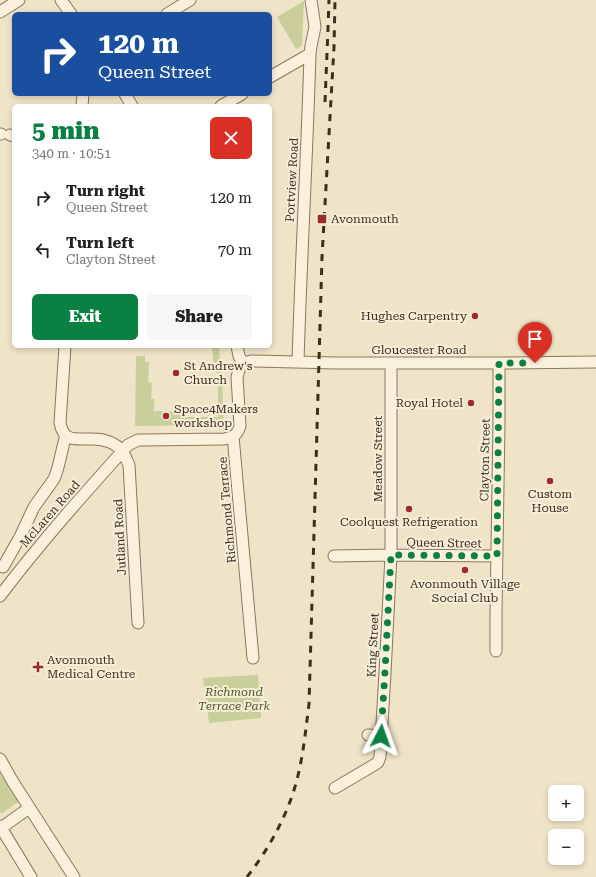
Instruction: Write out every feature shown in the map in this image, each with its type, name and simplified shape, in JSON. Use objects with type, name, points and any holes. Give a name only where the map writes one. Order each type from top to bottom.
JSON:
[{"type":"street","points":[[0,12],[19,0]]},
{"type":"street","points":[[61,0],[70,12]]},
{"type":"street","points":[[169,12],[190,0]]},
{"type":"street","name":"Portview Road","points":[[298,362],[310,54],[315,27],[311,0]]},
{"type":"street","points":[[272,76],[310,54]]},
{"type":"street","points":[[224,104],[238,96]]},
{"type":"street","points":[[66,348],[60,423],[62,430],[66,436],[73,439],[95,438],[104,440],[122,451]]},
{"type":"street","points":[[238,348],[243,363]]},
{"type":"street","name":"Gloucester Road","points":[[243,363],[251,361],[336,363],[596,362]]},
{"type":"street","name":"Richmond Terrace","points":[[243,363],[237,377],[240,426],[239,431],[234,436],[253,658]]},
{"type":"street","name":"Meadow Street","points":[[391,363],[391,555]]},
{"type":"street","name":"Clayton Street","points":[[496,651],[499,363]]},
{"type":"street","points":[[3,567],[20,537],[34,507],[56,475],[66,436]]},
{"type":"street","name":"McLaren Road","points":[[0,596],[65,515],[128,445],[133,442],[145,440],[224,439],[234,436]]},
{"type":"street","name":"Jutland Road","points":[[122,451],[129,465],[138,623]]},
{"type":"street","name":"King Street","points":[[335,788],[374,765],[380,758],[391,555]]},
{"type":"street","name":"Queen Street","points":[[334,556],[497,556]]},
{"type":"street","points":[[368,735],[381,736]]},
{"type":"street","points":[[0,759],[29,808],[74,877]]},
{"type":"street","points":[[29,808],[0,827],[31,877]]},
{"type":"green space","points":[[304,1],[302,46],[296,49],[277,17]]},
{"type":"green space","points":[[212,348],[219,348],[221,373],[214,371]]},
{"type":"green space","points":[[136,356],[145,356],[145,362],[149,362],[148,382],[152,383],[151,399],[154,399],[154,411],[179,412],[181,417],[218,417],[218,385],[215,383],[221,380],[224,425],[135,426]]},
{"type":"green space","name":"Richmond Terrace Park","points":[[258,675],[261,718],[209,723],[203,678]]},
{"type":"green space","points":[[0,773],[20,801],[1,814],[0,812]]},
{"type":"railway","points":[[325,102],[329,0]]},
{"type":"railway","points":[[247,877],[272,840],[291,799],[301,763],[309,704],[322,257],[334,47],[335,0]]},
{"type":"place","name":"Avonmouth","points":[[322,219]]},
{"type":"place","name":"Hughes Carpentry","points":[[475,316]]},
{"type":"place","name":"St Andrew's Church","points":[[176,373]]},
{"type":"place","name":"Royal Hotel","points":[[471,403]]},
{"type":"place","name":"Space4Makers workshop","points":[[166,416]]},
{"type":"place","name":"Custom House","points":[[550,481]]},
{"type":"place","name":"Coolquest Refrigeration","points":[[409,509]]},
{"type":"place","name":"Avonmouth Village Social Club","points":[[465,570]]},
{"type":"place","name":"Avonmouth Medical Centre","points":[[38,667]]},
{"type":"route","points":[[381,736],[391,555],[497,556],[499,363],[535,363]]}]
